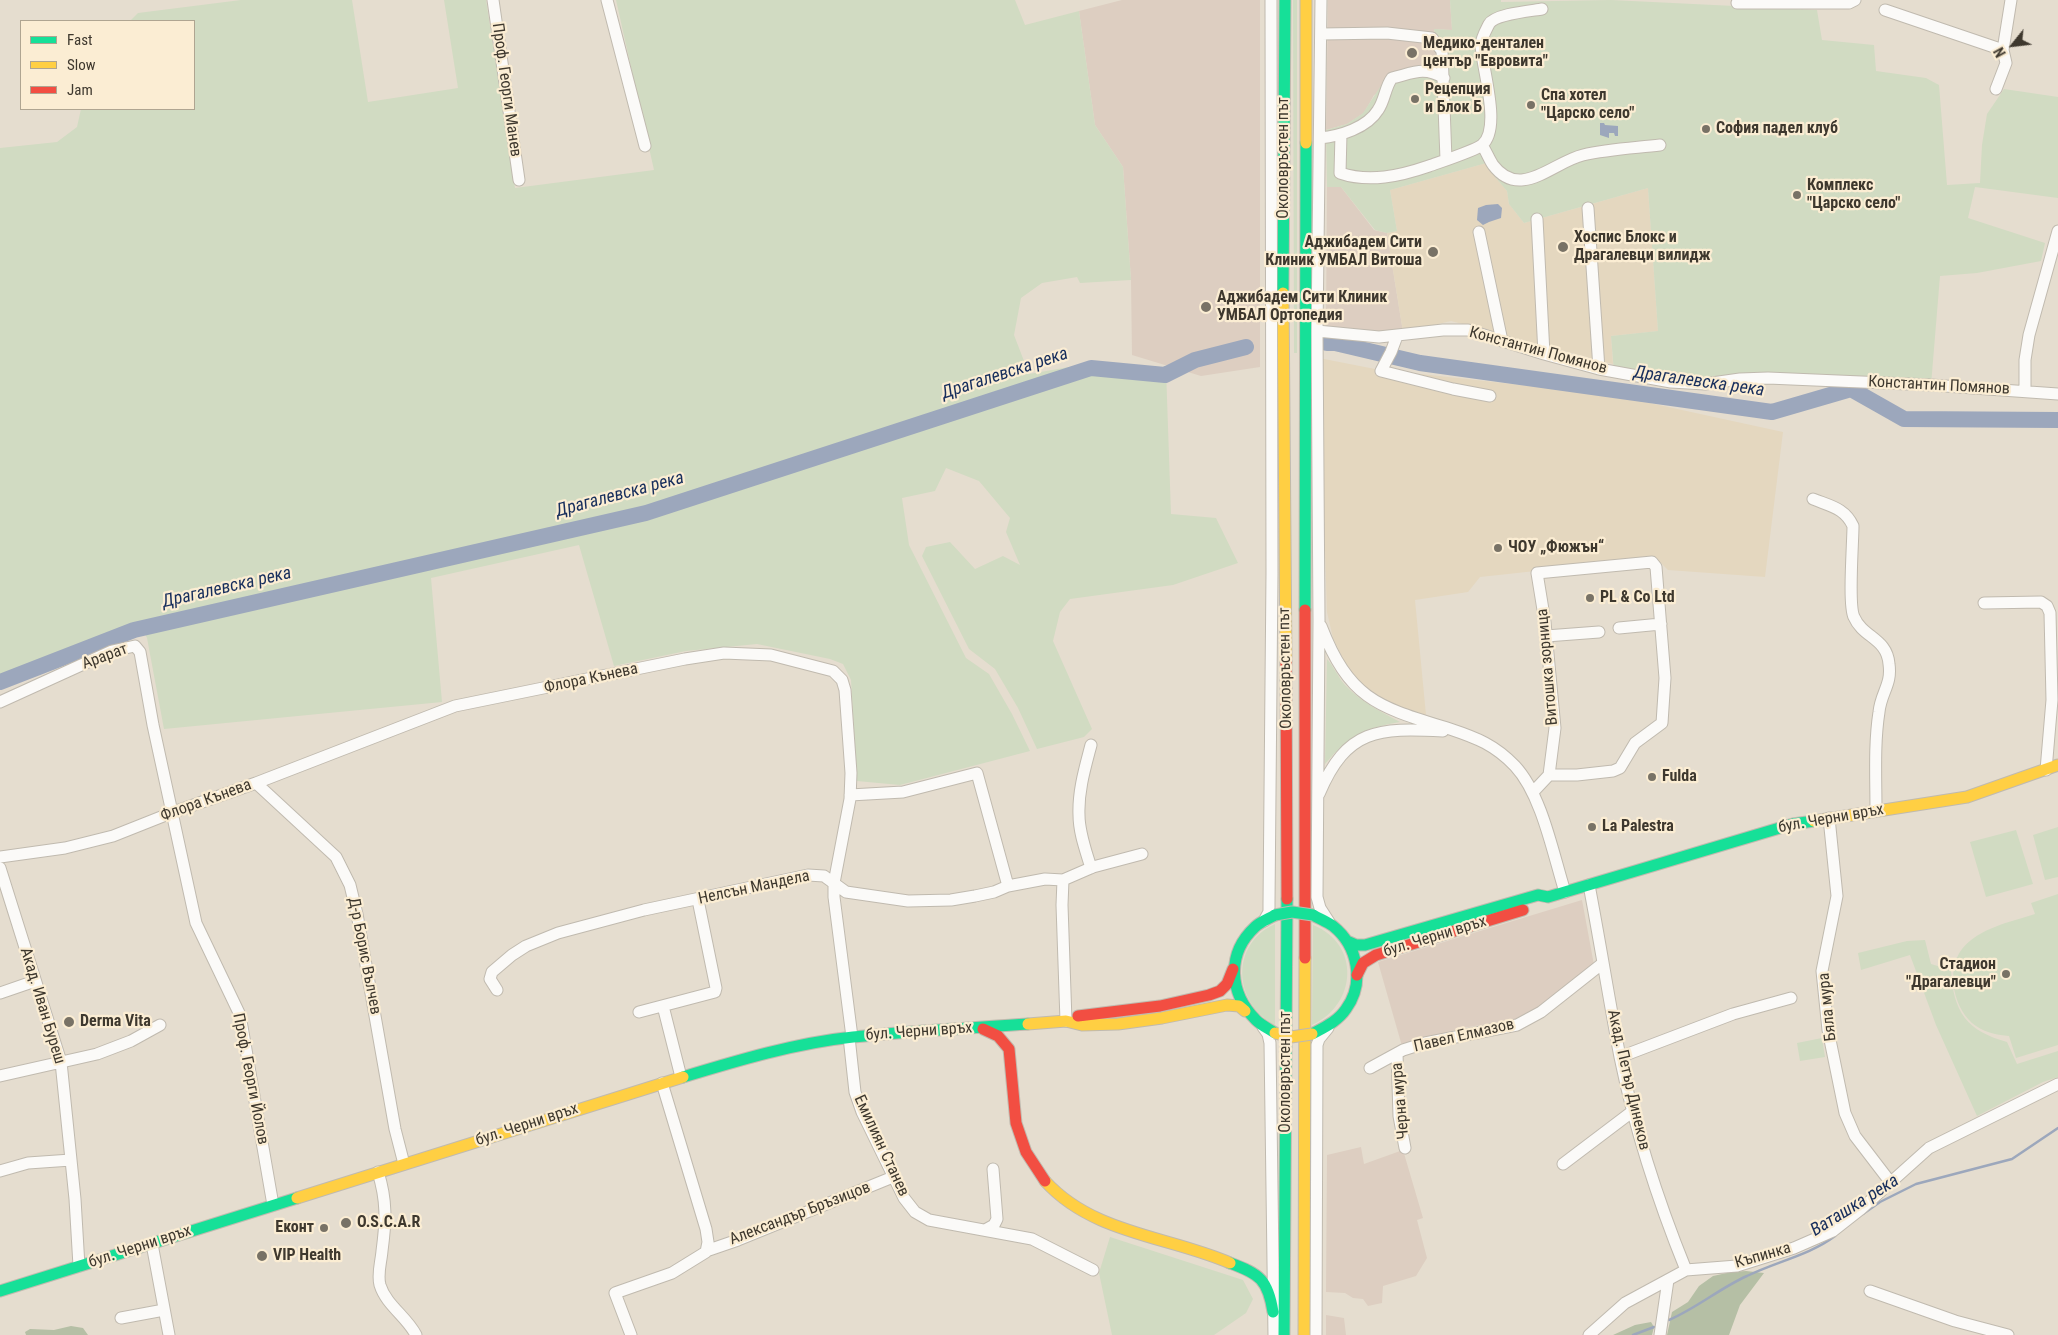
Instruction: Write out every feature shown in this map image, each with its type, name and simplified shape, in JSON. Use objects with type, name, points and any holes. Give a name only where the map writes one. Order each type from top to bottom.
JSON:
[{"type":"main road","name":"Околовръстен път","points":[[1284,1335],[1288,832],[1283,373],[1286,0]]},
{"type":"main road","name":"Околовръстен път","points":[[1304,1335],[1306,0]]},
{"type":"main road","points":[[1305,251],[1317,330]]},
{"type":"main road","points":[[1272,434],[1283,373]]},
{"type":"main road","points":[[1306,527],[1317,464]]},
{"type":"main road","points":[[1272,465],[1284,522]]},
{"type":"main road","name":"бул. Черни връх","points":[[1358,975],[1363,963],[1376,955],[1540,904],[1548,897],[1793,824],[1967,797],[2058,765]]},
{"type":"main road","name":"бул. Черни връх","points":[[1348,941],[1356,945],[1365,945],[1538,895],[1548,897]]},
{"type":"main road","points":[[1292,912],[1313,915],[1330,923],[1348,941],[1354,954],[1358,975],[1356,988],[1350,1003],[1342,1015],[1330,1026],[1312,1034],[1291,1036],[1274,1033],[1263,1027],[1245,1011],[1235,990],[1233,969],[1235,958],[1242,942],[1264,920],[1276,915],[1292,912]]},
{"type":"main road","name":"бул. Черни връх","points":[[0,1291],[681,1077],[780,1050],[851,1037],[1066,1021],[1080,1016],[1138,1010],[1220,991],[1227,984],[1233,969]]},
{"type":"main road","name":"бул. Черни връх","points":[[1066,1021],[1082,1025],[1118,1024],[1162,1018],[1227,1005],[1239,1006],[1245,1011]]},
{"type":"main road","points":[[974,1028],[997,1034],[1007,1044],[1011,1056],[1012,1101],[1017,1128],[1033,1164],[1051,1188],[1074,1207],[1098,1219],[1210,1255],[1254,1273],[1263,1281],[1267,1288],[1274,1312]]},
{"type":"street","name":"Проф. Георги Манев","points":[[493,0],[519,180]]},
{"type":"street","points":[[607,0],[645,146]]},
{"type":"street","name":"Околовръстен път","points":[[1264,920],[1268,912],[1269,903],[1272,465],[1271,0]]},
{"type":"street","name":"Околовръстен път","points":[[1321,0],[1317,330],[1319,620],[1317,897],[1320,908],[1330,923]]},
{"type":"street","points":[[1737,3],[1849,3],[1855,0]]},
{"type":"street","points":[[1996,89],[2006,62],[2003,50],[2012,0]]},
{"type":"street","points":[[1341,134],[1340,173],[1355,178],[1374,179],[1416,170],[1482,145],[1488,134],[1491,122],[1481,43],[1490,22],[1501,16],[1542,9]]},
{"type":"street","points":[[1885,10],[2003,50]]},
{"type":"street","points":[[1321,34],[1386,33],[1432,38],[1442,51],[1446,160]]},
{"type":"street","points":[[1320,138],[1341,134],[1368,120],[1378,110],[1392,78],[1422,71],[1433,72],[1444,78]]},
{"type":"street","points":[[1482,145],[1493,165],[1501,174],[1512,180],[1530,180],[1582,155],[1660,145]]},
{"type":"street","points":[[1588,208],[1599,369]]},
{"type":"street","points":[[1537,219],[1544,354]]},
{"type":"street","points":[[2025,391],[2029,335],[2058,231]]},
{"type":"street","points":[[1479,232],[1502,341]]},
{"type":"street","name":"Константин Помянов","points":[[1317,330],[1379,337],[1443,330],[1462,330],[1485,334],[1544,354],[1599,369],[1647,379],[1705,384],[1740,379],[1768,378],[2058,394]]},
{"type":"street","points":[[1397,336],[1381,371],[1490,396]]},
{"type":"street","points":[[1813,499],[1836,508],[1849,516],[1853,526],[1853,614],[1860,627],[1884,646],[1888,653],[1890,677],[1879,709],[1876,736],[1876,811]]},
{"type":"street","name":"Витошка зорница","points":[[1549,775],[1555,728],[1546,636],[1537,573],[1652,562],[1656,567],[1660,624]]},
{"type":"street","points":[[1984,603],[2041,602],[2047,606],[2050,613],[2052,700],[2046,770]]},
{"type":"street","points":[[1319,620],[1329,646],[1341,668],[1365,695],[1390,710],[1477,737],[1492,746],[1516,767],[1533,792],[1565,892]]},
{"type":"street","points":[[1533,792],[1549,775],[1613,771],[1620,768],[1635,743],[1658,728],[1663,720],[1666,678],[1660,624],[1619,628]]},
{"type":"street","points":[[1546,636],[1599,632]]},
{"type":"street","name":"Арарат","points":[[0,702],[112,651],[135,646],[140,652],[152,725]]},
{"type":"street","name":"Флора Кънева","points":[[0,857],[88,843],[256,784],[455,706],[685,659],[724,653],[750,653],[780,657],[833,671],[839,676],[845,690],[851,773],[850,794],[834,883],[835,910],[851,1037]]},
{"type":"street","name":"Проф. Георги Йолов","points":[[152,725],[196,924],[240,1015],[273,1205]]},
{"type":"street","points":[[1318,799],[1332,767],[1339,758],[1353,746],[1374,734],[1400,729],[1460,732]]},
{"type":"street","points":[[1090,745],[1081,788],[1079,815],[1081,833],[1092,868]]},
{"type":"street","points":[[850,794],[902,792],[977,773],[1008,886]]},
{"type":"street","name":"Д-р Борис Вълчев","points":[[256,784],[336,857],[350,885],[357,914],[395,1129],[404,1164]]},
{"type":"street","name":"Бяла мура","points":[[1829,818],[1837,896],[1822,971],[1828,1030],[1845,1113],[1855,1136],[1891,1183]]},
{"type":"street","name":"Нелсън Мандела","points":[[497,990],[490,976],[512,954],[549,937],[644,910],[808,875],[824,876],[846,892],[908,901],[926,901],[975,896],[994,892],[1008,886],[1049,879],[1063,880],[1092,868],[1142,854]]},
{"type":"street","name":"Акад. Иван Буреш","points":[[0,868],[61,1062],[72,1160],[79,1266]]},
{"type":"street","points":[[1063,880],[1062,905],[1066,1021]]},
{"type":"street","name":"Акад. Петър Динеков","points":[[1589,885],[1620,1057],[1633,1112],[1663,1213],[1686,1270]]},
{"type":"street","points":[[639,1012],[715,992],[716,988],[698,900]]},
{"type":"street","name":"Павел Елмазов","points":[[1370,1068],[1397,1054],[1426,1043],[1517,1025],[1541,1012],[1604,963]]},
{"type":"street","points":[[0,993],[35,981]]},
{"type":"street","points":[[1620,1057],[1733,1014],[1791,998]]},
{"type":"street","points":[[663,1006],[681,1077]]},
{"type":"street","points":[[0,1076],[97,1054],[131,1041],[160,1025]]},
{"type":"street","name":"Околовръстен път","points":[[1316,1335],[1317,1046],[1319,1038],[1330,1026]]},
{"type":"street","name":"Околовръстен път","points":[[1263,1027],[1268,1034],[1270,1043],[1274,1335]]},
{"type":"street","name":"Емилиян Станев","points":[[851,1037],[853,1080],[858,1102],[908,1205],[922,1217],[929,1220],[1032,1239],[1093,1270]]},
{"type":"street","name":"Черна мура","points":[[1397,1054],[1399,1116],[1401,1135],[1405,1148]]},
{"type":"street","name":"Александър Бръзицов","points":[[662,1083],[706,1229],[708,1242],[706,1251]]},
{"type":"street","name":"Къпинка","points":[[1589,1335],[1625,1303],[1686,1270],[1737,1266],[1794,1248],[1833,1231],[1891,1183],[1929,1148],[2058,1084]]},
{"type":"street","points":[[1563,1164],[1633,1112]]},
{"type":"street","points":[[0,1171],[28,1163],[72,1160]]},
{"type":"street","points":[[984,1230],[994,1225],[997,1219],[993,1168]]},
{"type":"street","points":[[378,1172],[384,1193],[386,1213],[378,1274],[380,1285],[385,1295],[416,1335]]},
{"type":"street","name":"Александър Бръзицов","points":[[630,1335],[615,1293],[679,1270],[706,1251],[894,1178]]},
{"type":"street","points":[[152,1244],[169,1335]]},
{"type":"street","points":[[1660,1335],[1668,1280]]},
{"type":"street","points":[[1870,1291],[1955,1321],[2008,1335]]},
{"type":"street","points":[[121,1318],[164,1310]]},
{"type":"shaded area","points":[[1122,0],[1260,0],[1260,367],[1201,376],[1132,355],[1131,280],[1123,167],[1095,125],[1079,11]]},
{"type":"shaded area","points":[[1328,0],[1450,0],[1452,30],[1434,29],[1439,68],[1374,95],[1364,113],[1347,124],[1326,130]]},
{"type":"shaded area","name":"Хоспис Блокс и Драгалевци вилидж","points":[[1490,162],[1495,177],[1507,191],[1509,204],[1524,223],[1648,188],[1658,331],[1611,336],[1613,364],[1451,321],[1403,332],[1387,233],[1397,231],[1390,190]]},
{"type":"shaded area","points":[[1327,187],[1341,187],[1374,230],[1387,233],[1403,332],[1379,334],[1326,327]]},
{"type":"shaded area","points":[[1319,358],[1375,369],[1613,395],[1783,432],[1765,577],[1668,570],[1656,558],[1480,577],[1468,592],[1415,600],[1426,715],[1390,705],[1362,687],[1346,665],[1333,638],[1327,612]]},
{"type":"shaded area","points":[[1582,900],[1594,965],[1540,1008],[1513,1020],[1462,1028],[1402,1046],[1378,962]]},
{"type":"shaded area","points":[[1361,1147],[1364,1164],[1403,1150],[1423,1218],[1417,1220],[1427,1258],[1416,1276],[1383,1286],[1382,1303],[1368,1306],[1363,1299],[1353,1298],[1345,1293],[1326,1292],[1327,1155]]},
{"type":"shaded area","points":[[1326,1315],[1344,1318],[1346,1335],[1326,1335]]},
{"type":"green space","points":[[241,0],[352,0],[368,102],[458,88],[444,0],[486,0],[515,188],[654,170],[616,0],[1015,0],[1025,25],[1079,11],[1095,125],[1123,167],[1131,280],[1080,283],[1077,277],[1042,283],[1021,298],[1014,335],[1029,374],[1098,362],[1166,369],[1171,514],[1216,518],[1238,563],[1173,585],[1070,599],[1060,612],[1053,641],[1092,729],[1084,737],[1037,749],[1018,708],[995,669],[969,649],[922,556],[926,547],[950,542],[975,569],[1003,556],[1020,565],[1006,532],[1010,518],[979,481],[946,468],[935,491],[902,498],[909,545],[966,658],[989,674],[1012,714],[1030,751],[900,785],[857,781],[851,680],[843,664],[830,659],[757,644],[686,651],[614,666],[579,545],[431,578],[442,702],[164,729],[147,638],[139,621],[0,688],[0,148],[57,142],[77,127],[81,110],[195,110],[195,20],[131,20],[138,13]]},
{"type":"green space","points":[[1293,0],[1297,0],[1297,353],[1294,353]]},
{"type":"green space","name":"Комплекс \"Царско село\"","points":[[1450,0],[1501,0],[1501,2],[1611,0],[1817,10],[1822,40],[1874,45],[1876,71],[1926,78],[1939,85],[1947,185],[1980,183],[1982,145],[1987,114],[2004,89],[2058,97],[2058,198],[1975,187],[1968,218],[2045,243],[2041,261],[1977,273],[1940,276],[1931,385],[1768,378],[1705,384],[1614,372],[1611,336],[1658,331],[1648,188],[1524,223],[1509,204],[1507,191],[1495,177],[1490,162],[1390,190],[1397,231],[1387,233],[1375,230],[1341,187],[1327,187],[1326,130],[1347,124],[1363,113],[1384,81],[1392,76],[1439,67],[1434,29],[1452,30]]},
{"type":"green space","points":[[1327,659],[1351,691],[1371,706],[1400,722],[1376,727],[1358,734],[1342,746],[1325,764]]},
{"type":"green space","points":[[2058,827],[2058,877],[2045,880],[2033,835]]},
{"type":"green space","points":[[2016,830],[2033,884],[1986,897],[1970,842]]},
{"type":"green space","name":"Стадион \"Драгалевци\"","points":[[2058,894],[2058,1045],[2016,1058],[2009,1036],[1992,1033],[1976,1026],[1962,1011],[1954,990],[1954,968],[1962,949],[1977,936],[2005,923],[2035,914],[2031,903]]},
{"type":"green space","points":[[1275,924],[1275,1025],[1261,1015],[1251,1003],[1245,989],[1242,974],[1244,959],[1250,945],[1260,933]]},
{"type":"green space","points":[[1313,925],[1329,934],[1339,946],[1346,960],[1347,975],[1345,990],[1338,1004],[1327,1016],[1312,1025]]},
{"type":"green space","points":[[1925,940],[1931,964],[1951,970],[1955,997],[1965,1018],[1982,1032],[2007,1042],[2017,1064],[2058,1051],[2058,1077],[2043,1082],[1977,1116],[1936,1025],[1910,955],[1861,970],[1858,953],[1907,941]]},
{"type":"green space","points":[[1822,1038],[1825,1057],[1800,1061],[1797,1043]]},
{"type":"green space","points":[[1110,1237],[1243,1280],[1253,1299],[1246,1313],[1214,1335],[1112,1335],[1099,1273]]},
{"type":"green space","points":[[1746,1271],[1764,1273],[1740,1305],[1729,1335],[1667,1335],[1672,1312],[1688,1302],[1699,1286],[1713,1276]]},
{"type":"green space","points":[[1651,1322],[1654,1327],[1652,1335],[1613,1335],[1635,1325]]},
{"type":"green space","points":[[71,1326],[83,1328],[88,1335],[26,1335],[25,1332],[30,1329],[54,1330]]},
{"type":"water","points":[[1600,123],[1618,126],[1618,136],[1615,136],[1614,133],[1609,133],[1609,138],[1600,135]]},
{"type":"water","points":[[1498,204],[1502,208],[1501,218],[1483,225],[1477,220],[1478,208]]},
{"type":"waterway","name":"Драгалевска река","points":[[1327,343],[1335,343],[1420,363],[1772,412],[1851,389],[1904,419],[2058,420]]},
{"type":"waterway","name":"Драгалевска река","points":[[0,682],[134,630],[646,513],[1091,368],[1165,375],[1195,360],[1246,347]]},
{"type":"waterway","name":"Ваташка река","points":[[1863,1214],[1880,1202],[1916,1184],[2012,1159],[2058,1128]]},
{"type":"waterway","name":"Ваташка река","points":[[1669,1320],[1727,1286],[1815,1248],[1835,1236]]},
{"type":"waterway","name":"Ваташка река","points":[[1633,1335],[1654,1327]]},
{"type":"traffic: fast","points":[[1283,293],[1285,0]]},
{"type":"traffic: fast","points":[[1305,610],[1306,143]]},
{"type":"traffic: fast","points":[[1347,941],[1356,945],[1365,945],[1538,895],[1548,897],[1793,824],[1814,821]]},
{"type":"traffic: fast","points":[[1284,1335],[1287,899]]},
{"type":"traffic: fast","points":[[1275,915],[1292,912],[1313,915]]},
{"type":"traffic: fast","points":[[1275,915],[1257,925],[1246,938],[1239,949],[1235,961],[1234,974],[1240,998],[1247,1009],[1258,1022],[1275,1033]]},
{"type":"traffic: fast","points":[[1312,1034],[1331,1023],[1343,1013],[1352,999],[1357,977],[1353,954],[1342,934],[1313,915]]},
{"type":"traffic: fast","points":[[683,1077],[725,1064],[810,1043],[897,1033],[1028,1024]]},
{"type":"traffic: fast","points":[[0,1291],[297,1198]]},
{"type":"traffic: fast","points":[[1230,1263],[1249,1271],[1261,1280],[1268,1292],[1273,1312]]},
{"type":"traffic: slow","points":[[1306,0],[1306,143]]},
{"type":"traffic: slow","points":[[1283,293],[1286,661]]},
{"type":"traffic: slow","points":[[1814,821],[1967,797],[2058,765]]},
{"type":"traffic: slow","points":[[1304,1335],[1305,958]]},
{"type":"traffic: slow","points":[[1028,1024],[1066,1021],[1082,1025],[1118,1024],[1162,1018],[1227,1005],[1239,1006],[1245,1011]]},
{"type":"traffic: slow","points":[[1275,1033],[1291,1037],[1312,1034]]},
{"type":"traffic: slow","points":[[297,1198],[683,1077]]},
{"type":"traffic: slow","points":[[1045,1181],[1064,1199],[1108,1223],[1230,1263]]},
{"type":"traffic: jam","points":[[1305,610],[1305,958]]},
{"type":"traffic: jam","points":[[1286,661],[1287,899]]},
{"type":"traffic: jam","points":[[1357,975],[1363,963],[1376,955],[1523,910]]},
{"type":"traffic: jam","points":[[1078,1016],[1160,1006],[1209,995],[1220,991],[1227,984],[1233,969]]},
{"type":"traffic: jam","points":[[983,1029],[998,1036],[1009,1049],[1016,1123],[1026,1152],[1045,1181]]},
{"type":"place","name":"Медико-дентален център \"Евровита\"","points":[[1412,53]]},
{"type":"place","name":"Рецепция и Блок Б","points":[[1415,99]]},
{"type":"place","name":"Спа хотел \"Царско село\"","points":[[1531,105]]},
{"type":"place","name":"София падел клуб","points":[[1706,129]]},
{"type":"place","name":"Комплекс \"Царско село\"","points":[[1797,195]]},
{"type":"place","name":"Хоспис Блокс и Драгалевци вилидж","points":[[1563,247]]},
{"type":"place","name":"Аджибадем Сити Клиник УМБАЛ Витоша","points":[[1433,252]]},
{"type":"place","name":"Аджибадем Сити Клиник УМБАЛ Ортопедия","points":[[1206,307]]},
{"type":"place","name":"ЧОУ „Фюжън“","points":[[1498,548]]},
{"type":"place","name":"PL & Co Ltd","points":[[1590,598]]},
{"type":"place","name":"Fulda","points":[[1652,777]]},
{"type":"place","name":"La Palestra","points":[[1592,827]]},
{"type":"place","name":"Стадион \"Драгалевци\"","points":[[2006,974]]},
{"type":"place","name":"Derma Vita","points":[[69,1022]]},
{"type":"place","name":"O.S.C.A.R","points":[[346,1223]]},
{"type":"place","name":"Еконт","points":[[324,1228]]},
{"type":"place","name":"VIP Health","points":[[262,1256]]}]
